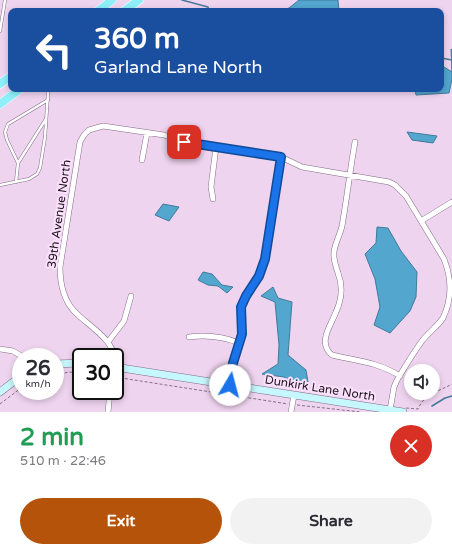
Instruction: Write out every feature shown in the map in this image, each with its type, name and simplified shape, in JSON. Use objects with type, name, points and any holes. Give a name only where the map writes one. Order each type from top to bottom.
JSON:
[{"type":"main road","points":[[102,8],[112,0]]},
{"type":"main road","points":[[128,8],[139,0]]},
{"type":"main road","points":[[0,104],[16,92]]},
{"type":"street","name":"39th Avenue North","points":[[112,348],[108,342],[74,311],[64,293],[60,278],[60,267],[79,147],[82,137],[89,130],[103,126],[147,133]]},
{"type":"street","points":[[142,160],[147,133],[164,135],[178,140],[281,157],[302,167],[382,180],[395,185],[406,196],[448,268],[452,289],[451,300],[442,319],[422,341],[394,387],[390,410]]},
{"type":"street","points":[[355,142],[342,225],[334,251],[334,258],[341,281],[341,296],[337,310],[325,336],[325,345],[326,349],[332,355],[372,363],[384,367],[400,376]]},
{"type":"street","points":[[213,199],[210,187],[216,146]]},
{"type":"street","points":[[230,385],[233,363],[242,334],[241,307],[259,276],[265,259],[281,157]]},
{"type":"street","points":[[421,221],[452,202]]},
{"type":"street","points":[[108,342],[124,321],[131,296]]},
{"type":"street","points":[[189,337],[205,336],[239,343]]},
{"type":"street","points":[[0,349],[12,351]]},
{"type":"street","name":"Dunkirk Lane North","points":[[124,368],[390,410],[403,410]]},
{"type":"street","points":[[0,392],[12,383]]},
{"type":"street","points":[[291,412],[294,395]]},
{"type":"street","points":[[108,412],[109,400]]},
{"type":"lane","points":[[0,31],[5,0]]},
{"type":"lane","points":[[0,185],[35,177],[40,168],[48,100],[48,92]]},
{"type":"lane","points":[[18,163],[6,140],[4,132],[8,124],[48,100]]},
{"type":"lane","points":[[16,182],[18,163],[46,118]]},
{"type":"path","points":[[124,378],[292,404],[364,412]]},
{"type":"path","points":[[403,410],[418,409],[421,402],[428,395],[442,390],[452,384]]},
{"type":"path","points":[[0,404],[12,395]]},
{"type":"water","points":[[299,0],[338,0],[339,8],[289,8]]},
{"type":"water","points":[[451,49],[452,50],[452,72]]},
{"type":"water","points":[[444,67],[452,72],[449,93],[416,95],[416,92],[444,92]]},
{"type":"water","points":[[407,132],[437,136],[433,143],[412,140]]},
{"type":"water","points":[[163,204],[179,207],[169,221],[155,215]]},
{"type":"water","points":[[377,227],[388,228],[401,251],[417,272],[416,297],[410,311],[390,333],[374,325],[380,307],[375,279],[365,254],[376,243]]},
{"type":"water","points":[[203,272],[212,274],[222,285],[233,287],[227,293],[218,286],[208,285],[198,280]]},
{"type":"water","points":[[273,287],[278,298],[292,302],[288,355],[306,370],[308,382],[291,382],[284,377],[262,374],[278,364],[279,345],[275,302],[261,296]]},
{"type":"waterway","points":[[182,0],[208,8]]},
{"type":"waterway","points":[[444,59],[452,60]]},
{"type":"waterway","points":[[432,406],[445,398],[452,396]]},
{"type":"route","points":[[184,142],[281,157],[263,268],[243,301],[241,307],[242,334],[234,357],[230,385]]}]
